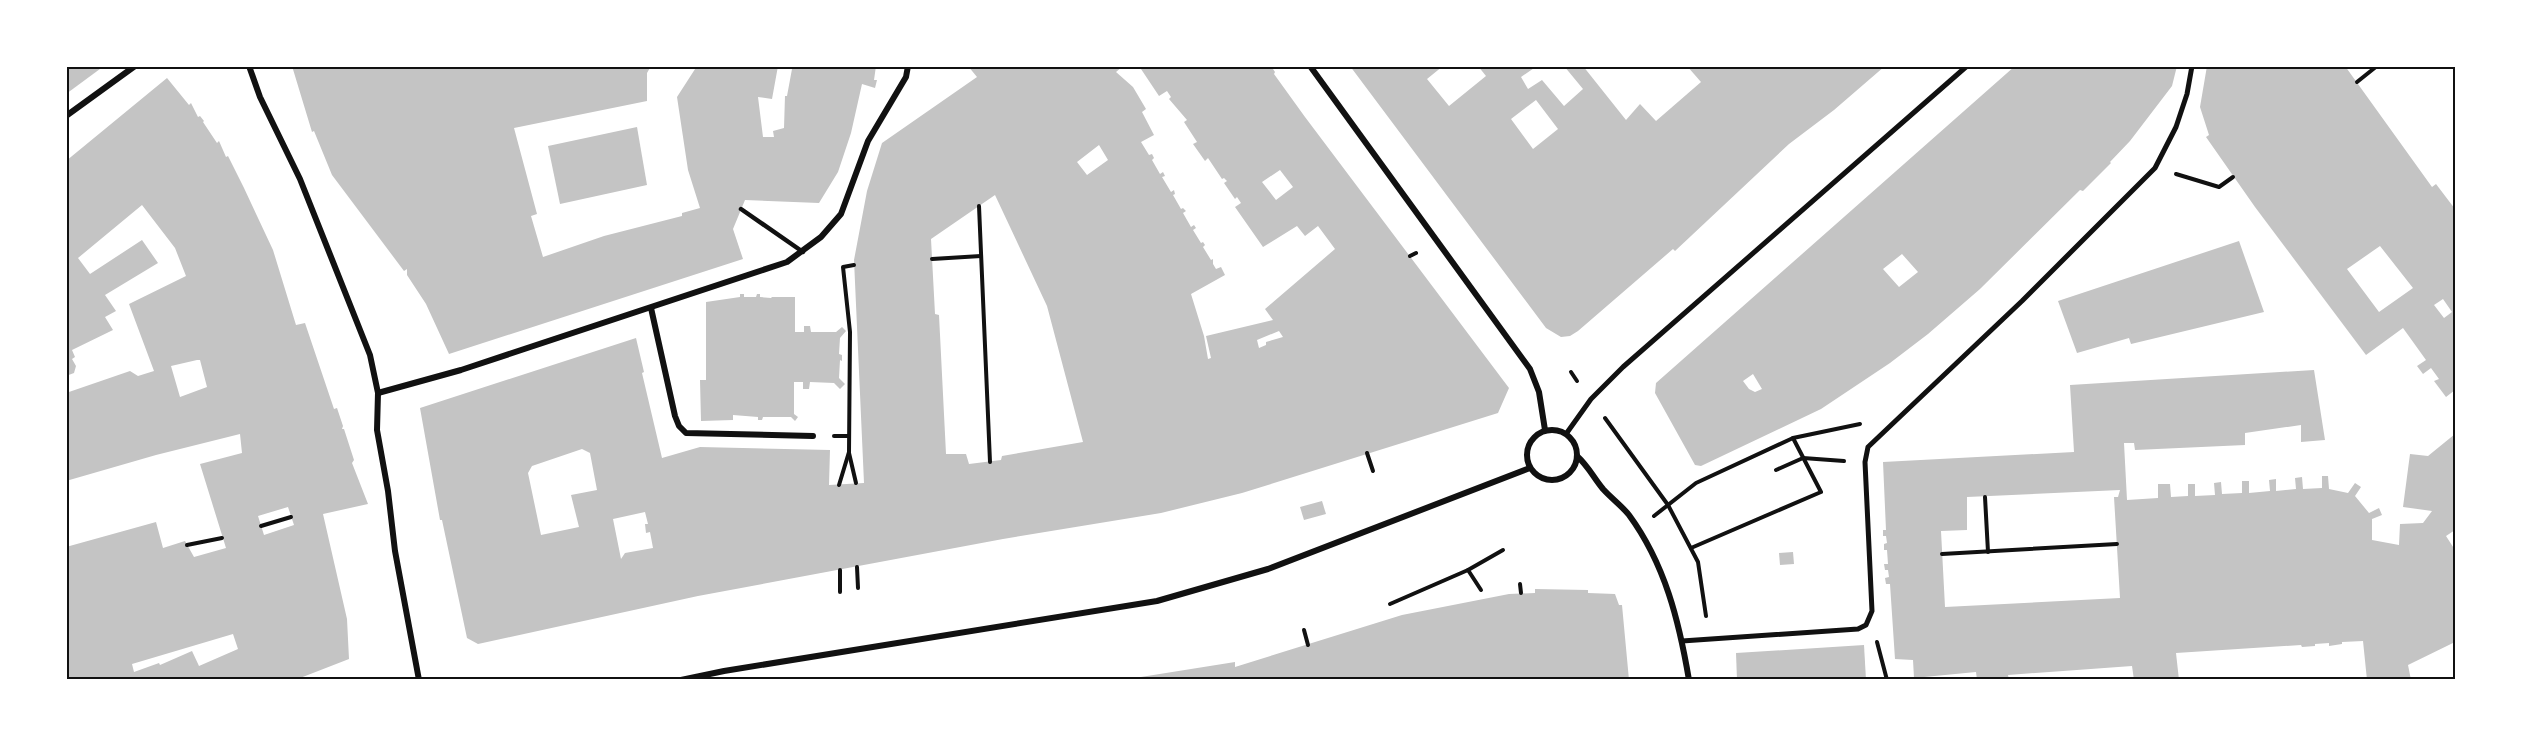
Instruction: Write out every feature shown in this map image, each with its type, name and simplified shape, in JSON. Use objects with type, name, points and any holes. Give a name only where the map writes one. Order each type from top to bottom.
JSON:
[{"type":"street","points":[[66,116],[135,66]]},
{"type":"street","points":[[249,66],[260,97],[300,179],[370,355],[378,393],[376,430],[419,680]]},
{"type":"street","points":[[378,393],[461,370],[787,262],[821,237],[841,214],[868,141],[906,77],[908,66]]},
{"type":"street","points":[[1310,66],[1530,369],[1539,392],[1545,430]]},
{"type":"street","points":[[1566,434],[1591,399],[1623,367],[1967,66]]},
{"type":"street","points":[[1682,642],[1858,629],[1866,625],[1872,611],[1864,462],[1872,441],[2022,301],[2155,168],[2176,128],[2187,94],[2192,66]]},
{"type":"street","points":[[651,308],[675,416],[679,426],[686,433],[813,436]]},
{"type":"street","points":[[1545,430],[1560,431],[1566,434],[1576,447],[1577,456],[1571,472],[1556,480],[1540,477],[1530,468],[1527,455],[1532,440],[1545,430]]},
{"type":"street","points":[[1577,456],[1591,469],[1602,488],[1627,513],[1655,559],[1666,583],[1682,642],[1689,680]]},
{"type":"street","points":[[681,680],[724,671],[1157,601],[1214,586],[1268,568],[1530,468]]},
{"type":"lane","points":[[741,210],[802,252]]},
{"type":"path","points":[[2357,82],[2377,66]]},
{"type":"path","points":[[2155,168],[2218,187],[2233,177]]},
{"type":"path","points":[[979,206],[990,462]]},
{"type":"path","points":[[1410,256],[1416,253]]},
{"type":"path","points":[[932,259],[981,256]]},
{"type":"path","points":[[854,265],[843,267],[850,332],[849,452],[856,483]]},
{"type":"path","points":[[1571,372],[1668,505],[1698,562],[1706,616]]},
{"type":"path","points":[[1651,518],[1696,483],[1793,438],[1901,415]]},
{"type":"path","points":[[1691,548],[1821,492],[1793,438]]},
{"type":"path","points":[[839,485],[849,452]]},
{"type":"path","points":[[1367,453],[1373,471]]},
{"type":"path","points":[[1776,470],[1803,458],[1864,462]]},
{"type":"path","points":[[1985,497],[1988,552]]},
{"type":"path","points":[[261,526],[291,517]]},
{"type":"path","points":[[187,545],[222,537]]},
{"type":"path","points":[[1942,554],[2117,544]]},
{"type":"path","points":[[1389,604],[1468,570],[1503,550]]},
{"type":"path","points":[[857,567],[858,588]]},
{"type":"path","points":[[840,570],[840,592]]},
{"type":"path","points":[[1468,570],[1481,590]]},
{"type":"path","points":[[1520,584],[1521,593]]},
{"type":"path","points":[[1866,625],[1876,632],[1887,680]]},
{"type":"path","points":[[1304,630],[1308,645]]},
{"type":"building","points":[[66,66],[104,66],[66,94]]},
{"type":"building","points":[[292,66],[651,66],[647,73],[647,101],[514,128],[537,214],[531,216],[543,257],[604,236],[682,216],[682,213],[700,208],[688,170],[677,97],[697,66],[778,66],[772,99],[758,97],[763,137],[774,137],[773,131],[784,128],[785,96],[787,96],[792,69],[785,66],[876,66],[874,80],[877,80],[875,88],[862,84],[851,133],[838,172],[819,203],[745,200],[733,229],[743,259],[449,354],[426,304],[407,275],[407,269],[404,271],[332,175],[314,131],[312,132]]},
{"type":"building","points":[[968,66],[1123,66],[1116,72],[1133,87],[1146,109],[1142,112],[1154,135],[1141,142],[1149,155],[1152,154],[1154,158],[1152,160],[1160,174],[1163,172],[1165,176],[1162,177],[1171,192],[1174,190],[1173,195],[1181,209],[1186,211],[1183,213],[1191,227],[1194,225],[1196,228],[1193,230],[1201,243],[1205,245],[1203,247],[1211,260],[1213,259],[1216,269],[1221,267],[1225,275],[1191,294],[1204,336],[1208,359],[1211,358],[1206,336],[1273,320],[1265,309],[1335,249],[1318,226],[1305,236],[1297,226],[1263,247],[1235,207],[1241,203],[1237,197],[1235,199],[1224,183],[1227,181],[1222,179],[1208,158],[1205,161],[1193,144],[1197,142],[1184,122],[1187,120],[1169,99],[1171,97],[1167,91],[1159,96],[1139,66],[1271,66],[1274,74],[1305,117],[1509,388],[1498,413],[1242,493],[1161,513],[1003,539],[698,596],[478,644],[467,638],[442,520],[440,520],[420,408],[636,338],[662,458],[700,447],[830,450],[829,485],[864,483],[854,260],[867,191],[882,143],[977,77]],"holes":[[[1099,145],[1108,160],[1087,175],[1077,162]],[[1280,170],[1293,187],[1276,200],[1262,182]],[[995,195],[1047,306],[1083,442],[1002,456],[1001,460],[969,464],[966,454],[946,454],[939,315],[935,314],[931,239]],[[1279,331],[1283,337],[1266,342],[1266,345],[1259,348],[1257,340]],[[582,449],[590,453],[597,490],[571,495],[579,527],[541,535],[528,473],[532,466]],[[645,512],[648,524],[645,524],[646,533],[650,532],[653,548],[625,553],[621,559],[613,519]]]},
{"type":"building","points":[[1350,66],[1443,66],[1427,79],[1449,106],[1486,76],[1478,66],[1537,66],[1521,77],[1528,89],[1542,80],[1564,106],[1583,89],[1564,66],[1583,66],[1626,120],[1640,104],[1656,121],[1701,82],[1687,66],[1885,66],[1834,110],[1789,144],[1675,251],[1673,249],[1578,331],[1570,336],[1561,337],[1546,328]],"holes":[[[1536,100],[1558,129],[1533,149],[1511,119]]]},
{"type":"building","points":[[2015,66],[2177,66],[2172,86],[2130,141],[2083,191],[2080,190],[1980,289],[1928,334],[1890,363],[1821,409],[1701,466],[1695,465],[1655,393],[1656,383]],"holes":[[[1902,254],[1918,272],[1899,287],[1883,269]],[[1753,374],[1762,389],[1755,392],[1749,389],[1743,381]]]},
{"type":"building","points":[[2207,66],[2345,66],[2432,187],[2436,184],[2455,209],[2455,390],[2446,397],[2434,381],[2439,379],[2431,368],[2423,374],[2417,366],[2426,360],[2403,328],[2366,355],[2255,207],[2206,137],[2209,135],[2200,107]],"holes":[[[2380,246],[2413,288],[2379,312],[2347,269]],[[2443,299],[2452,312],[2444,318],[2434,305]]]},
{"type":"building","points":[[167,78],[189,105],[191,103],[198,117],[200,116],[204,121],[217,143],[219,141],[226,157],[228,156],[273,250],[296,325],[305,323],[334,409],[337,408],[354,460],[352,463],[368,504],[323,514],[347,619],[349,659],[295,680],[66,680],[66,547],[156,522],[163,548],[185,541],[194,557],[226,548],[200,464],[242,453],[240,434],[66,481],[66,393],[130,371],[138,376],[154,371],[129,304],[186,276],[175,248],[142,205],[78,258],[90,274],[142,240],[158,263],[105,295],[116,311],[105,317],[113,330],[72,350],[75,357],[72,359],[76,366],[74,373],[66,376],[66,161]],"holes":[[[200,360],[207,387],[180,397],[171,366]],[[288,507],[294,525],[264,535],[258,516]],[[233,634],[238,649],[199,666],[192,651],[160,665],[159,663],[134,672],[132,664]]]},
{"type":"building","points":[[637,127],[647,185],[560,204],[548,146]]},
{"type":"building","points":[[2239,241],[2264,312],[2131,344],[2129,338],[2077,353],[2058,301]]},
{"type":"building","points":[[740,294],[744,294],[744,297],[756,297],[760,294],[760,297],[771,298],[795,297],[795,332],[804,332],[804,326],[810,326],[811,332],[836,332],[842,327],[846,331],[840,338],[839,354],[842,355],[842,361],[840,360],[839,378],[845,384],[840,389],[834,383],[810,382],[809,389],[803,389],[803,382],[794,382],[794,414],[798,417],[795,421],[791,417],[763,417],[762,420],[758,420],[758,417],[733,415],[733,420],[701,421],[700,380],[706,380],[706,302],[740,297]]},
{"type":"building","points":[[2314,370],[2325,440],[2301,442],[2301,425],[2245,433],[2245,445],[2135,450],[2134,443],[2124,443],[2127,500],[2158,498],[2158,484],[2170,484],[2171,497],[2188,496],[2188,484],[2195,484],[2195,496],[2215,495],[2214,483],[2221,482],[2222,494],[2242,493],[2242,481],[2249,481],[2249,493],[2270,491],[2269,480],[2276,479],[2276,491],[2296,489],[2295,478],[2302,477],[2303,489],[2322,488],[2322,476],[2328,476],[2329,489],[2348,493],[2355,483],[2361,487],[2355,496],[2369,513],[2379,508],[2382,515],[2372,519],[2372,540],[2399,545],[2400,524],[2423,523],[2432,511],[2403,507],[2410,454],[2428,456],[2455,434],[2455,530],[2446,536],[2455,550],[2455,642],[2408,665],[2411,680],[2367,680],[2363,641],[2342,642],[2342,644],[2329,646],[2329,643],[2302,647],[2301,645],[2176,653],[2179,680],[2134,680],[2132,666],[2008,675],[2009,680],[1977,680],[1976,672],[1914,678],[1913,660],[1895,659],[1890,584],[1886,584],[1885,578],[1889,577],[1884,564],[1888,564],[1887,550],[1884,550],[1884,544],[1887,543],[1886,536],[1883,536],[1883,530],[1886,530],[1883,462],[2074,452],[2070,385]],"holes":[[[2120,490],[2118,497],[2114,497],[2120,598],[1945,607],[1941,531],[1967,530],[1967,497]]]},
{"type":"building","points":[[1322,501],[1326,514],[1304,520],[1300,507]]},
{"type":"building","points":[[1793,552],[1794,564],[1780,565],[1779,553]]},
{"type":"building","points":[[1535,589],[1588,590],[1588,593],[1615,594],[1619,605],[1622,605],[1629,680],[1122,680],[1235,662],[1235,667],[1402,615],[1509,594],[1535,593]]},
{"type":"building","points":[[1864,645],[1866,680],[1737,680],[1736,653]]}]
